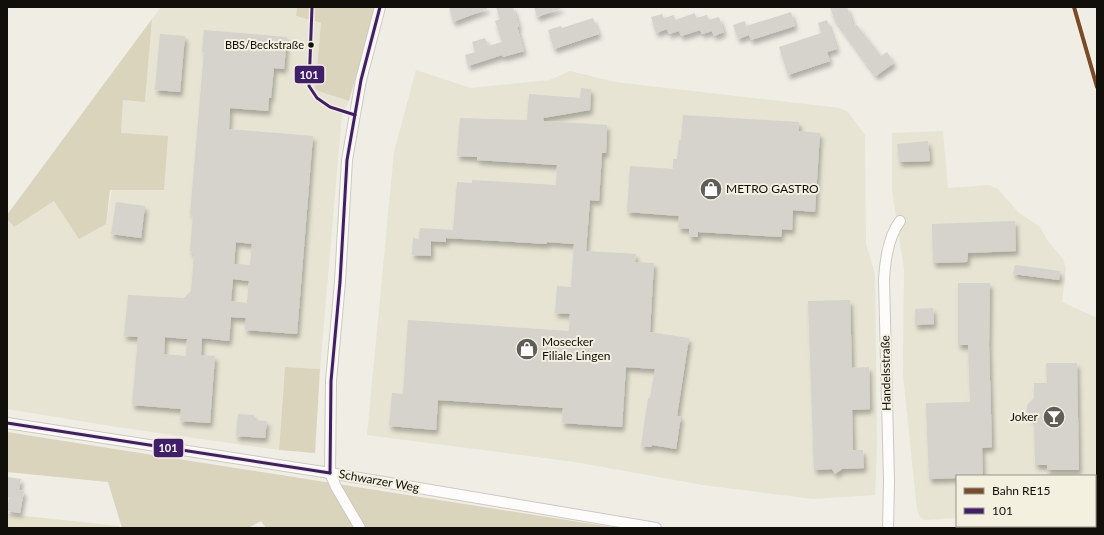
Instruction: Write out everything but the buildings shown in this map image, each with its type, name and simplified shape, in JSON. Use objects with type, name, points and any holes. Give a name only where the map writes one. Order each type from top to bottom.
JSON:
[{"type":"street","points":[[360,528],[336,487],[330,473],[331,381],[340,282],[347,160],[361,80],[380,7]]},
{"type":"street","name":"Handelsstraße","points":[[888,528],[889,473],[884,275],[888,250],[894,229],[900,221]]},
{"type":"street","name":"Schwarzer Weg","points":[[7,423],[330,473],[656,528]]},
{"type":"street","points":[[1002,528],[1097,528]]},
{"type":"shaded area","points":[[161,7],[297,7],[296,16],[321,23],[315,90],[349,101],[342,114],[320,369],[285,367],[279,450],[117,427],[7,409],[7,219],[14,227],[54,201],[106,224],[121,133],[123,100],[145,102],[152,19]]},
{"type":"shaded area","points":[[297,7],[375,7],[349,101],[315,90],[321,23],[296,16]]},
{"type":"shaded area","points":[[152,19],[145,102],[123,100],[121,133],[168,136],[164,190],[110,190],[106,224],[79,239],[54,201],[14,227],[7,219],[7,215]]},
{"type":"shaded area","points":[[416,70],[471,88],[550,80],[570,71],[615,82],[840,108],[848,112],[865,135],[866,244],[875,274],[877,447],[875,495],[813,499],[703,485],[575,462],[367,435],[394,152]]},
{"type":"shaded area","points":[[943,131],[948,188],[989,185],[998,189],[1018,212],[1040,227],[1047,240],[1063,259],[1066,268],[1062,302],[1097,318],[1097,502],[1096,475],[956,475],[956,518],[925,520],[920,517],[917,510],[903,375],[904,269],[892,190],[892,133]]},
{"type":"shaded area","points":[[285,367],[320,369],[315,453],[279,450]]},
{"type":"shaded area","points":[[7,432],[617,528],[266,528],[261,521],[248,528],[122,528],[108,482],[7,472]]},
{"type":"shaded area","points":[[7,514],[119,526],[119,528],[7,528]]},
{"type":"rail line","name":"RE15","points":[[1074,7],[1097,87]]},
{"type":"transit line","name":"101","points":[[312,7],[309,86],[317,98],[330,107],[355,115]]},
{"type":"transit line","name":"101","points":[[330,473],[331,381],[340,282],[347,160],[361,80],[380,7]]},
{"type":"transit line","name":"101","points":[[7,423],[330,473]]},
{"type":"place","name":"BBS/Beckstraße","points":[[311,45]]},
{"type":"place","name":"METRO GASTRO","points":[[711,189]]},
{"type":"place","name":"Mosecker Filiale Lingen","points":[[527,349]]},
{"type":"place","name":"Joker","points":[[1054,417]]}]
